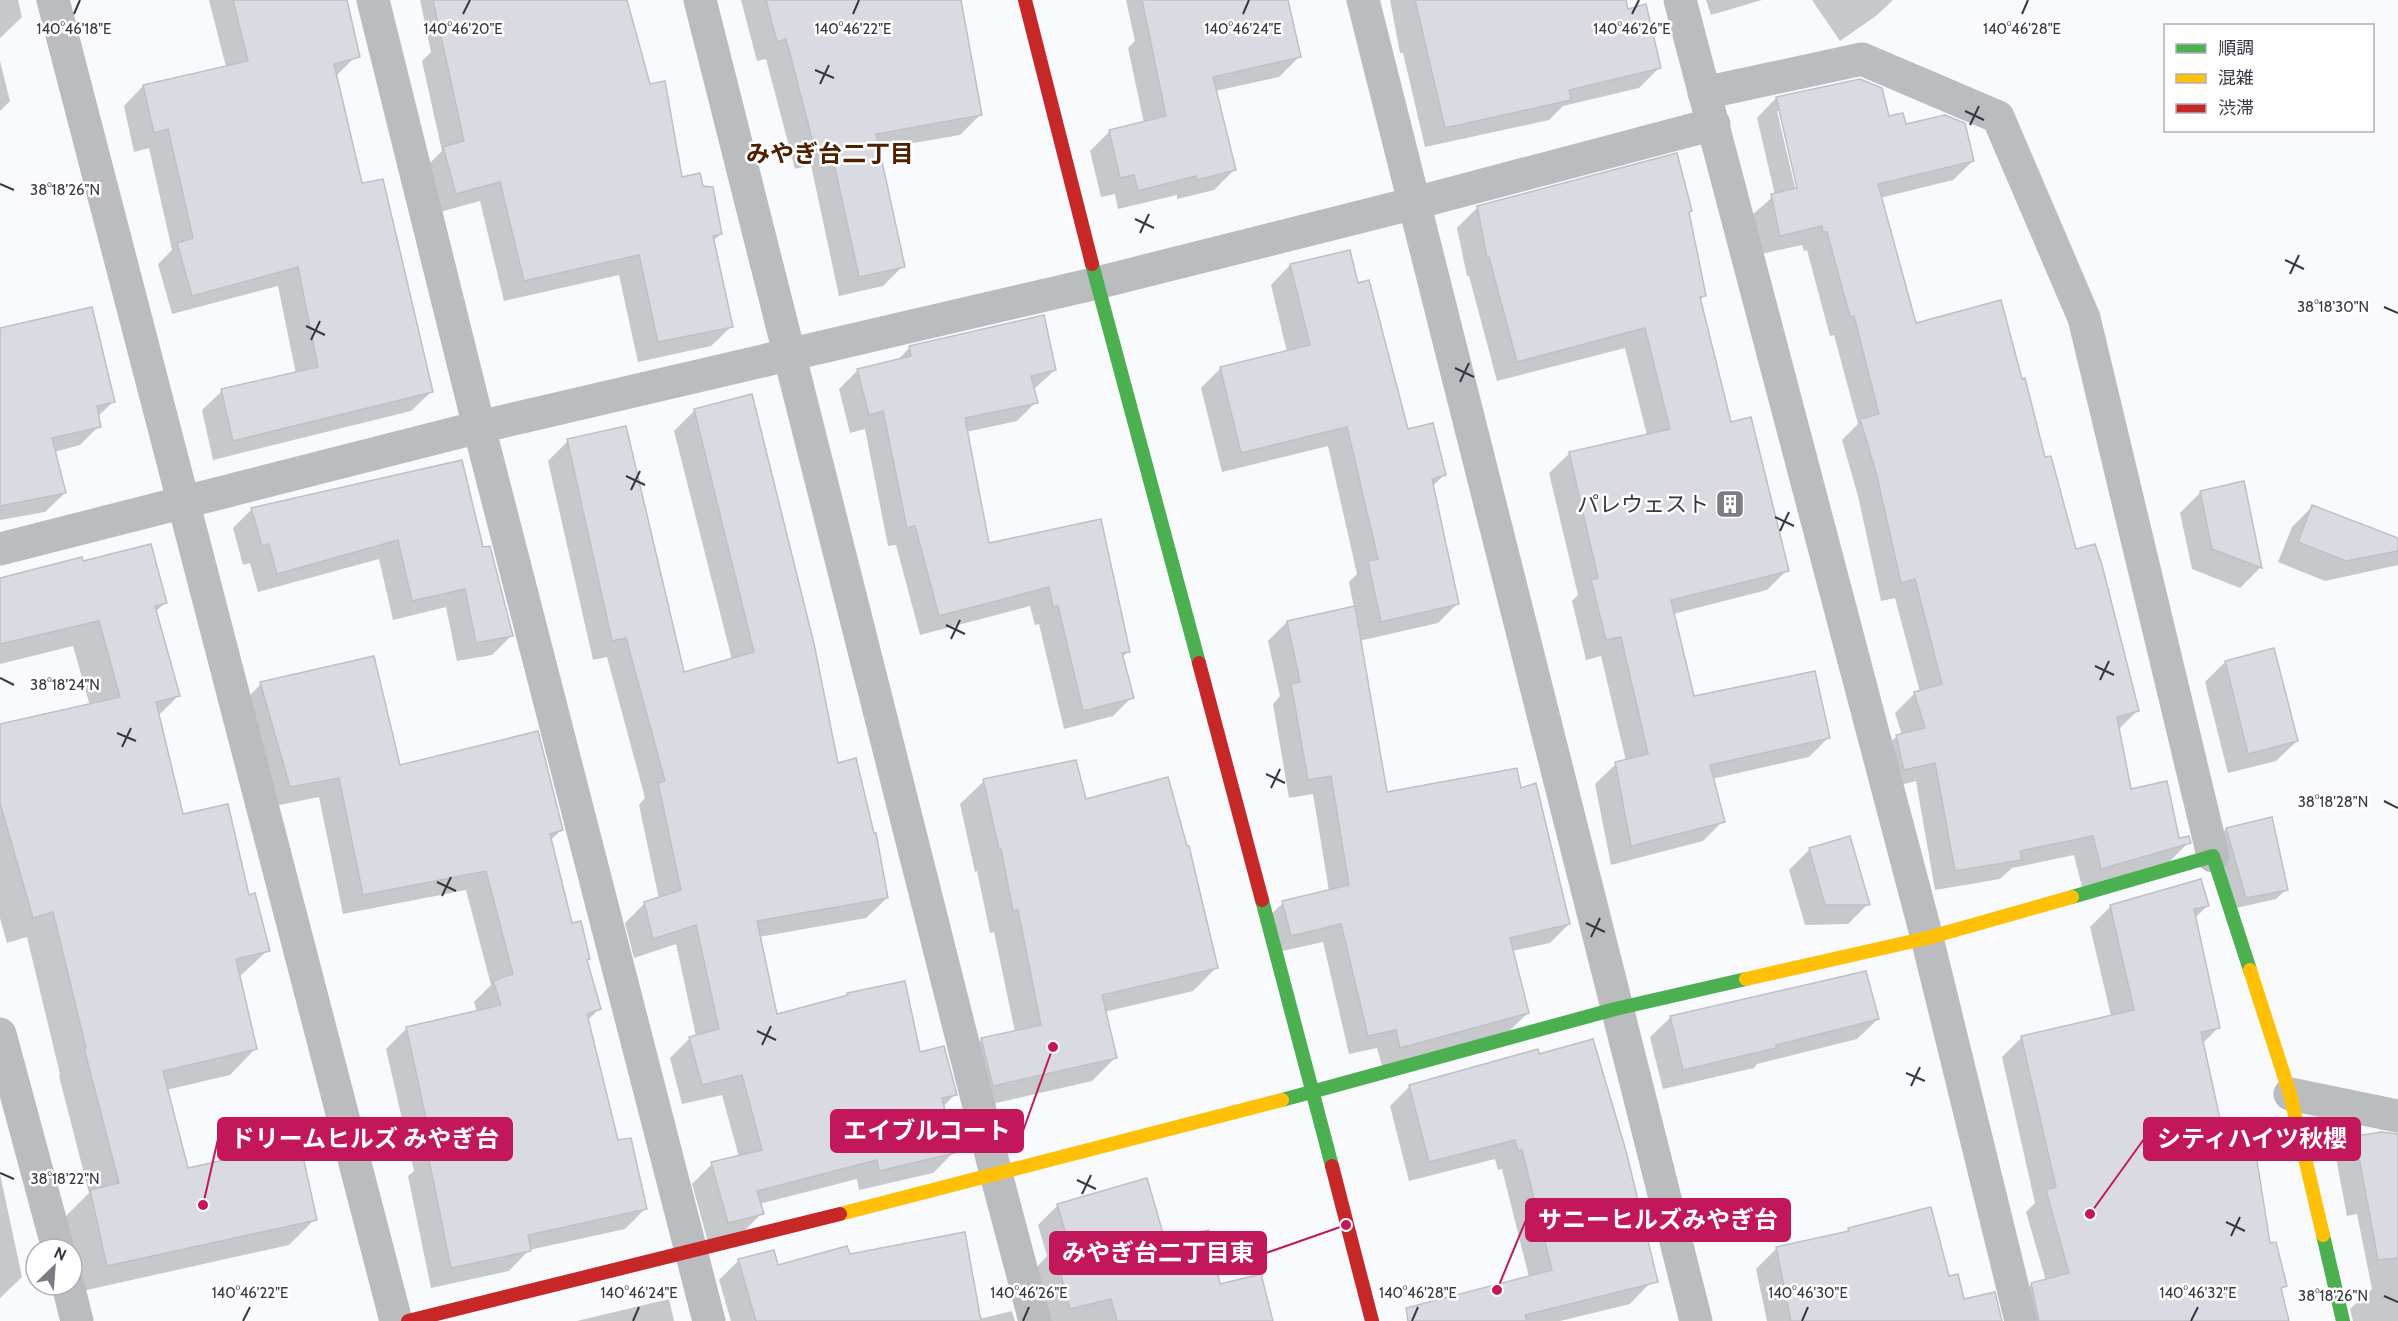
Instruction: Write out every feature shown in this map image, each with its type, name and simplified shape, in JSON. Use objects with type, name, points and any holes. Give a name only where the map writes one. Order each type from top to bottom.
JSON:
[{"type":"street","points":[[53,0],[396,1321]]},
{"type":"street","points":[[373,0],[479,427],[709,1321]]},
{"type":"street","points":[[700,0],[1035,1321]]},
{"type":"street","points":[[1025,0],[1097,284],[1303,1052],[1372,1321]]},
{"type":"street","points":[[1363,0],[1695,1321]]},
{"type":"street","points":[[1680,0],[1927,938],[2021,1321]]},
{"type":"street","points":[[1704,93],[1862,59],[1998,117],[2084,318],[2213,856],[2290,1094],[2343,1321]]},
{"type":"street","points":[[0,549],[479,427],[1097,284],[1714,124]]},
{"type":"street","points":[[408,1321],[996,1174],[1312,1092],[1615,1009],[1927,938],[2213,856]]},
{"type":"street","points":[[0,1034],[55,1237]]},
{"type":"street","points":[[2290,1094],[2398,1116]]},
{"type":"street","points":[[71,1297],[77,1321]]},
{"type":"building","points":[[233,0],[347,0],[360,57],[334,64],[362,183],[383,179],[433,392],[233,441],[221,389],[318,367],[298,267],[192,296],[177,243],[193,238],[168,129],[154,133],[143,85],[248,61]]},
{"type":"building","points":[[433,0],[627,0],[650,84],[665,81],[682,177],[700,173],[703,186],[713,187],[722,234],[713,236],[733,327],[658,342],[639,255],[524,281],[500,182],[456,194],[443,147],[464,141]]},
{"type":"building","points":[[766,0],[961,0],[982,115],[876,134],[905,267],[859,277],[830,146],[815,150],[786,39],[777,42]]},
{"type":"building","points":[[1142,0],[1288,0],[1301,57],[1213,77],[1236,170],[1197,180],[1196,176],[1138,191],[1134,175],[1120,178],[1109,130],[1166,116]]},
{"type":"building","points":[[1415,0],[1626,0],[1628,9],[1646,4],[1661,68],[1569,90],[1571,100],[1445,128]]},
{"type":"building","points":[[1860,79],[1882,88],[1889,116],[1903,113],[1906,124],[1945,115],[1965,123],[1974,161],[1878,184],[1916,323],[2001,300],[2022,379],[2025,378],[2045,457],[2051,456],[2076,549],[2095,544],[2102,565],[2139,711],[2117,717],[2131,789],[2167,781],[2179,838],[2189,836],[2191,843],[2101,869],[2093,836],[2020,851],[2022,860],[1955,871],[1935,763],[1904,770],[1896,735],[1925,728],[1914,692],[1942,684],[1915,579],[1901,583],[1877,476],[1860,419],[1879,414],[1854,316],[1850,317],[1827,232],[1823,232],[1822,226],[1780,236],[1771,194],[1797,188],[1776,97]]},
{"type":"building","points":[[1677,153],[1692,211],[1689,212],[1706,296],[1700,297],[1731,422],[1751,417],[1789,571],[1671,600],[1694,696],[1815,671],[1830,738],[1710,765],[1725,822],[1631,846],[1615,762],[1648,754],[1621,637],[1606,640],[1591,580],[1598,578],[1569,452],[1670,429],[1645,328],[1517,362],[1489,257],[1487,257],[1477,206]]},
{"type":"building","points":[[1350,250],[1358,283],[1369,280],[1408,429],[1433,423],[1446,475],[1432,479],[1459,604],[1381,622],[1368,561],[1378,559],[1347,427],[1241,453],[1220,367],[1310,345],[1290,264]]},
{"type":"building","points":[[92,307],[115,402],[97,406],[101,427],[52,438],[66,493],[0,506],[0,328]]},
{"type":"building","points":[[1044,315],[1056,370],[1031,376],[1038,403],[965,418],[989,543],[1101,519],[1130,652],[1122,653],[1134,698],[1083,711],[1058,606],[1053,607],[1049,587],[939,616],[915,526],[907,528],[883,411],[869,415],[857,369],[911,356],[909,346]]},
{"type":"building","points":[[752,394],[814,644],[838,763],[856,758],[874,833],[876,833],[888,898],[757,921],[777,1014],[848,995],[847,993],[905,981],[920,1052],[944,1046],[957,1095],[942,1098],[955,1153],[879,1171],[877,1160],[757,1191],[764,1214],[728,1223],[711,1162],[762,1150],[742,1075],[702,1085],[689,1037],[719,1029],[696,925],[653,939],[644,902],[681,890],[658,783],[665,781],[626,638],[612,641],[567,439],[626,426],[684,672],[754,652],[694,409]]},
{"type":"building","points":[[462,460],[483,547],[490,546],[513,636],[476,643],[465,589],[412,601],[398,540],[277,574],[269,544],[262,546],[251,508]]},
{"type":"building","points":[[2244,481],[2262,568],[2212,549],[2200,491]]},
{"type":"building","points":[[2312,505],[2398,538],[2398,551],[2346,561],[2298,542]]},
{"type":"building","points":[[151,544],[167,603],[155,606],[180,696],[156,702],[183,814],[228,804],[249,895],[255,893],[270,951],[236,959],[257,1049],[163,1071],[188,1168],[300,1143],[317,1220],[107,1266],[90,1190],[119,1183],[84,1048],[86,1048],[53,912],[33,918],[0,803],[0,724],[120,697],[99,621],[0,644],[0,578],[82,557],[83,561]]},
{"type":"building","points":[[1355,606],[1387,792],[1517,768],[1521,788],[1536,783],[1570,924],[1510,938],[1529,1013],[1400,1048],[1396,1030],[1368,1036],[1341,924],[1291,936],[1282,901],[1349,885],[1331,776],[1308,780],[1291,684],[1300,682],[1287,621]]},
{"type":"building","points":[[2274,648],[2298,741],[2248,754],[2225,661]]},
{"type":"building","points":[[374,656],[400,765],[538,731],[563,830],[550,834],[572,923],[581,921],[590,959],[587,960],[601,1009],[587,1014],[618,1140],[631,1138],[647,1209],[528,1235],[531,1251],[451,1268],[428,1155],[434,1154],[406,1027],[501,1005],[493,981],[513,974],[486,871],[363,895],[339,778],[290,787],[260,682]]},
{"type":"building","points":[[1076,760],[1086,799],[1168,777],[1187,846],[1189,846],[1218,968],[1102,995],[1117,1058],[993,1086],[981,1038],[1041,1025],[1018,910],[1013,911],[1001,849],[999,849],[983,779]]},
{"type":"building","points":[[2272,817],[2288,890],[2246,898],[2226,828]]},
{"type":"building","points":[[1850,836],[1870,905],[1825,905],[1809,848]]},
{"type":"building","points":[[2201,879],[2209,906],[2194,909],[2220,1028],[2201,1032],[2222,1128],[2251,1123],[2270,1243],[2276,1242],[2287,1286],[2281,1288],[2289,1321],[2039,1321],[2031,1283],[2069,1273],[2046,1190],[2056,1187],[2021,1036],[2134,1010],[2110,905]]},
{"type":"building","points":[[1866,971],[1879,1019],[1776,1045],[1776,1048],[1683,1070],[1670,1016]]},
{"type":"building","points":[[1593,1039],[1626,1151],[1658,1282],[1525,1315],[1527,1321],[1408,1321],[1406,1308],[1552,1270],[1522,1150],[1518,1151],[1515,1140],[1429,1162],[1409,1085],[1538,1049],[1539,1054]]},
{"type":"building","points":[[2381,1132],[2398,1134],[2398,1258],[2378,1260],[2355,1136]]},
{"type":"building","points":[[1147,1178],[1164,1237],[1209,1230],[1220,1284],[1261,1274],[1273,1321],[1117,1321],[1111,1299],[1070,1309],[1054,1248],[1069,1244],[1057,1204]]},
{"type":"building","points":[[1931,1207],[1949,1276],[1958,1274],[1964,1299],[1995,1292],[2002,1321],[1791,1321],[1776,1247],[1849,1231],[1848,1228]]},
{"type":"building","points":[[965,1232],[981,1321],[756,1321],[738,1259],[774,1250],[778,1265],[847,1246],[850,1254]]},
{"type":"traffic: fast","points":[[1092,264],[1199,663]]},
{"type":"traffic: fast","points":[[2072,897],[2213,856],[2250,970]]},
{"type":"traffic: fast","points":[[1262,900],[1332,1166]]},
{"type":"traffic: fast","points":[[1282,1100],[1615,1009],[1746,979]]},
{"type":"traffic: fast","points":[[2323,1235],[2343,1321]]},
{"type":"traffic: slow","points":[[1746,979],[1927,938],[2072,897]]},
{"type":"traffic: slow","points":[[2250,970],[2290,1094],[2323,1235]]},
{"type":"traffic: slow","points":[[840,1214],[1282,1100]]},
{"type":"traffic: jam","points":[[1025,0],[1092,264]]},
{"type":"traffic: jam","points":[[1199,663],[1262,900]]},
{"type":"traffic: jam","points":[[1332,1166],[1372,1321]]},
{"type":"traffic: jam","points":[[408,1321],[840,1214]]},
{"type":"place","name":"パレウェスト","points":[[1730,504]]},
{"type":"place","name":"エイブルコート","points":[[1053,1047]]},
{"type":"place","name":"ドリームヒルズ みやぎ台","points":[[203,1205]]},
{"type":"place","name":"シティハイツ秋櫻","points":[[2090,1214]]},
{"type":"place","name":"みやぎ台二丁目東","points":[[1346,1225]]},
{"type":"place","name":"サニーヒルズみやぎ台","points":[[1497,1290]]},
{"type":"district","name":"みやぎ台二丁目","points":[[830,154]]}]
